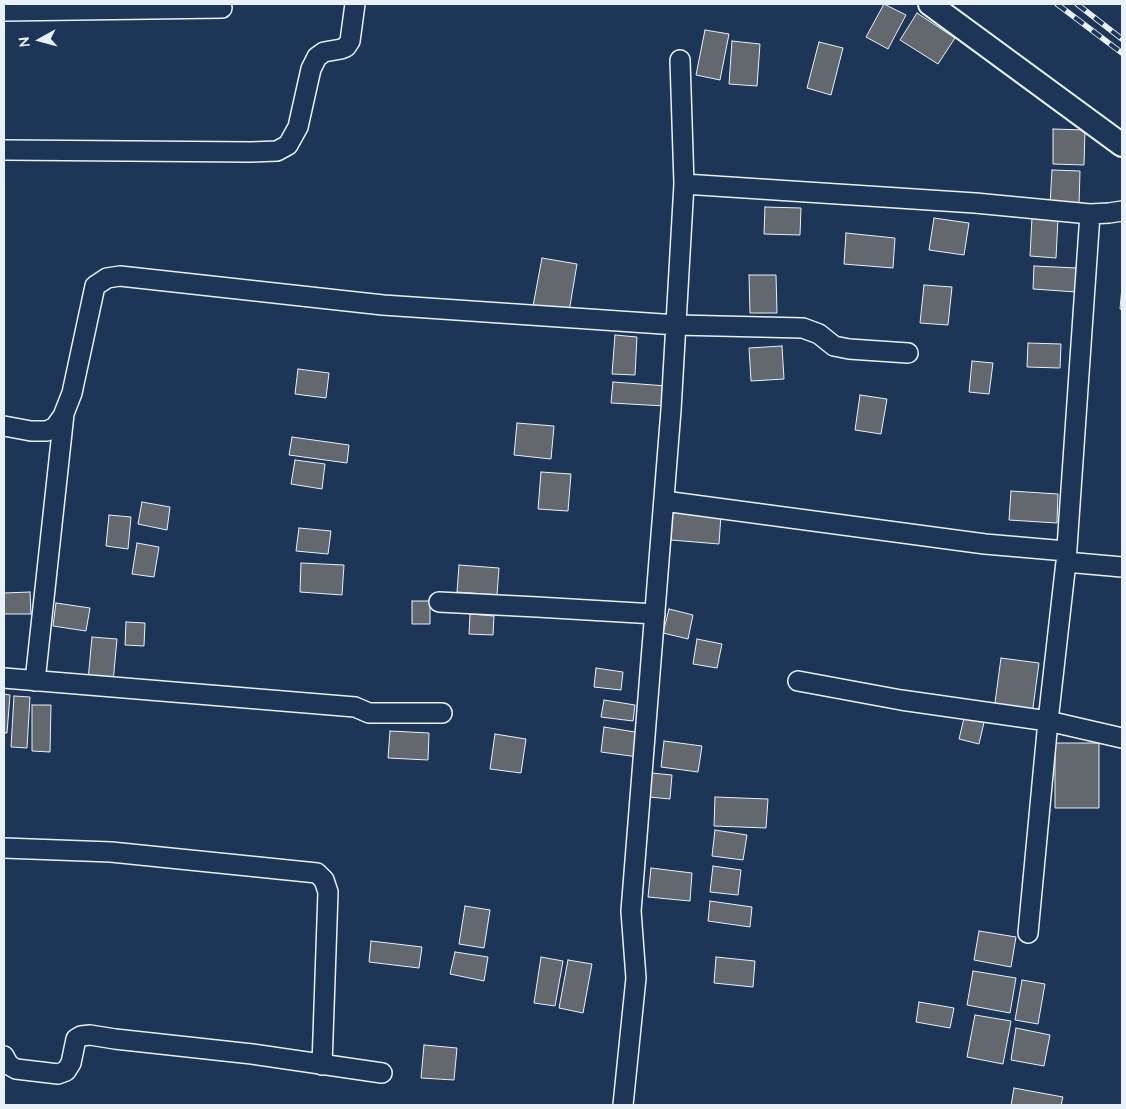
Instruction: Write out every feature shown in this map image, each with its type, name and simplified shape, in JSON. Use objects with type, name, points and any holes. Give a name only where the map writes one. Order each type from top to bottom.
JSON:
[{"type":"street","points":[[4,150],[251,152],[277,150],[288,146],[298,127],[311,69],[317,57],[324,52],[341,49],[350,41],[354,4]]},
{"type":"street","points":[[930,4],[1122,145]]},
{"type":"street","points":[[4,11],[222,8]]},
{"type":"street","points":[[623,1105],[636,978],[631,911],[677,325],[684,184],[680,60]]},
{"type":"street","points":[[684,184],[975,203],[1090,214],[1122,212]]},
{"type":"street","points":[[1028,933],[1066,556],[1090,214]]},
{"type":"street","points":[[4,426],[31,431],[47,431],[55,427],[63,416],[72,393],[95,286],[107,278],[120,276],[383,305],[677,325],[802,328],[819,334],[834,346],[849,349],[908,353]]},
{"type":"street","points":[[35,681],[65,410]]},
{"type":"street","points":[[664,501],[985,544],[1066,556],[1122,567]]},
{"type":"street","points":[[439,602],[655,614]]},
{"type":"street","points":[[4,678],[355,707],[369,713],[442,713]]},
{"type":"street","points":[[798,681],[901,700],[1048,721],[1122,738]]},
{"type":"street","points":[[4,848],[111,852],[317,873],[324,880],[328,892],[322,1065]]},
{"type":"street","points":[[4,1056],[9,1065],[16,1070],[58,1074],[66,1071],[71,1063],[76,1039],[81,1036],[90,1035],[252,1054],[382,1073]]},
{"type":"building","points":[[884,4],[906,15],[888,49],[866,37]]},
{"type":"building","points":[[917,13],[955,38],[938,64],[900,40]]},
{"type":"building","points":[[705,30],[729,34],[720,80],[696,75]]},
{"type":"building","points":[[732,41],[760,44],[757,86],[729,84]]},
{"type":"building","points":[[819,42],[843,48],[831,95],[807,88]]},
{"type":"building","points":[[1053,129],[1085,130],[1084,165],[1053,164]]},
{"type":"building","points":[[1052,170],[1080,171],[1079,206],[1050,204]]},
{"type":"building","points":[[765,207],[801,208],[800,235],[764,234]]},
{"type":"building","points":[[1032,217],[1058,218],[1056,258],[1030,256]]},
{"type":"building","points":[[934,218],[969,223],[964,255],[929,250]]},
{"type":"building","points":[[846,233],[895,238],[893,268],[844,264]]},
{"type":"building","points":[[542,258],[577,264],[569,312],[533,306]]},
{"type":"building","points":[[1034,266],[1077,268],[1076,292],[1033,289]]},
{"type":"building","points":[[749,275],[776,275],[777,313],[750,313]]},
{"type":"building","points":[[924,285],[952,287],[948,325],[920,323]]},
{"type":"building","points":[[1122,287],[1122,310],[1120,309]]},
{"type":"building","points":[[615,335],[637,337],[635,375],[612,374]]},
{"type":"building","points":[[1028,343],[1061,344],[1060,368],[1027,367]]},
{"type":"building","points":[[782,346],[784,379],[751,381],[749,348]]},
{"type":"building","points":[[972,361],[993,363],[989,394],[969,392]]},
{"type":"building","points":[[298,369],[329,373],[326,398],[295,394]]},
{"type":"building","points":[[613,382],[667,386],[665,406],[611,403]]},
{"type":"building","points":[[860,395],[887,399],[881,434],[855,430]]},
{"type":"building","points":[[517,423],[554,426],[551,459],[514,455]]},
{"type":"building","points":[[292,437],[349,445],[347,463],[289,455]]},
{"type":"building","points":[[295,460],[325,464],[322,489],[291,484]]},
{"type":"building","points":[[541,472],[571,474],[568,511],[538,509]]},
{"type":"building","points":[[1011,491],[1058,494],[1057,523],[1009,520]]},
{"type":"building","points":[[142,502],[170,507],[167,530],[138,524]]},
{"type":"building","points":[[673,510],[721,515],[719,544],[671,540]]},
{"type":"building","points":[[109,515],[131,517],[128,549],[106,546]]},
{"type":"building","points":[[299,528],[331,531],[328,554],[296,551]]},
{"type":"building","points":[[137,543],[159,547],[154,577],[132,574]]},
{"type":"building","points":[[301,563],[344,565],[342,595],[300,592]]},
{"type":"building","points":[[459,565],[499,568],[497,595],[457,592]]},
{"type":"building","points":[[30,592],[31,614],[4,614],[4,593]]},
{"type":"building","points":[[412,601],[430,601],[430,624],[412,624]]},
{"type":"building","points":[[56,603],[90,608],[86,631],[53,626]]},
{"type":"building","points":[[669,609],[693,615],[688,639],[663,633]]},
{"type":"building","points":[[470,614],[494,616],[493,635],[469,634]]},
{"type":"building","points":[[126,622],[145,623],[144,646],[125,645]]},
{"type":"building","points":[[92,637],[117,639],[113,682],[88,680]]},
{"type":"building","points":[[697,639],[722,644],[717,668],[693,664]]},
{"type":"building","points":[[1001,658],[1039,663],[1032,715],[994,710]]},
{"type":"building","points":[[596,668],[623,672],[621,690],[594,687]]},
{"type":"building","points":[[4,694],[10,695],[7,733],[4,733]]},
{"type":"building","points":[[14,696],[30,697],[27,748],[11,747]]},
{"type":"building","points":[[604,700],[635,705],[633,721],[601,717]]},
{"type":"building","points":[[32,705],[51,705],[50,752],[32,751]]},
{"type":"building","points":[[965,714],[985,718],[979,744],[959,739]]},
{"type":"building","points":[[604,727],[641,733],[638,757],[601,752]]},
{"type":"building","points":[[390,731],[429,733],[428,760],[388,758]]},
{"type":"building","points":[[495,734],[526,739],[521,773],[490,769]]},
{"type":"building","points":[[664,741],[702,746],[698,772],[661,767]]},
{"type":"building","points":[[1055,743],[1099,743],[1099,808],[1055,808]]},
{"type":"building","points":[[651,773],[672,775],[670,799],[649,797]]},
{"type":"building","points":[[715,797],[768,799],[766,828],[714,826]]},
{"type":"building","points":[[715,830],[747,835],[743,860],[712,856]]},
{"type":"building","points":[[713,866],[741,870],[738,895],[710,892]]},
{"type":"building","points":[[651,868],[692,873],[690,901],[648,897]]},
{"type":"building","points":[[710,901],[752,907],[750,927],[708,921]]},
{"type":"building","points":[[465,906],[490,910],[484,948],[459,944]]},
{"type":"building","points":[[979,931],[1016,937],[1011,967],[974,960]]},
{"type":"building","points":[[371,941],[422,947],[419,968],[369,962]]},
{"type":"building","points":[[455,952],[488,957],[484,981],[450,974]]},
{"type":"building","points":[[541,957],[563,961],[555,1006],[534,1003]]},
{"type":"building","points":[[716,957],[755,961],[753,987],[714,983]]},
{"type":"building","points":[[568,960],[592,964],[583,1013],[559,1008]]},
{"type":"building","points":[[973,971],[1016,978],[1010,1013],[967,1005]]},
{"type":"building","points":[[1022,980],[1045,984],[1038,1024],[1015,1020]]},
{"type":"building","points":[[919,1002],[954,1008],[950,1028],[916,1022]]},
{"type":"building","points":[[975,1015],[1011,1021],[1003,1064],[967,1057]]},
{"type":"building","points":[[1016,1028],[1050,1035],[1044,1066],[1011,1060]]},
{"type":"building","points":[[424,1045],[457,1048],[454,1080],[421,1078]]},
{"type":"building","points":[[1014,1088],[1063,1097],[1061,1105],[1011,1105]]},
{"type":"railway","points":[[1057,4],[1122,53]]},
{"type":"railway","points":[[1077,4],[1122,39]]}]
